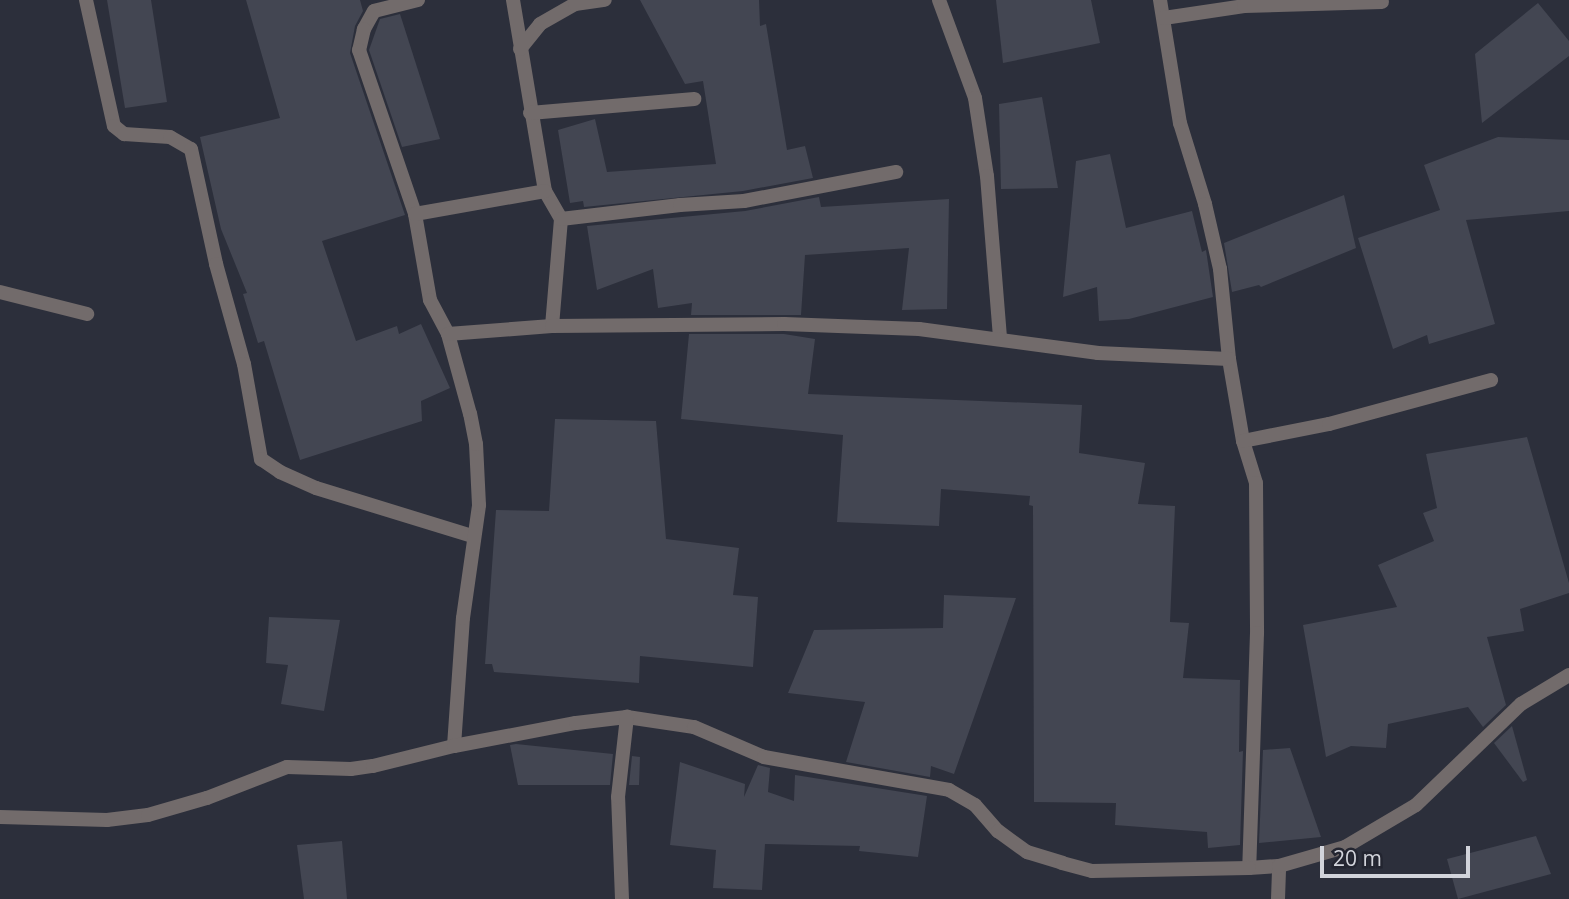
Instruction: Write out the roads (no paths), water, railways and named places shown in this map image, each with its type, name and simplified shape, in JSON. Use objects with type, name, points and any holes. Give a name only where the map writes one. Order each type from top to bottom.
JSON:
[{"type":"street","points":[[86,0],[114,126],[124,134],[170,137],[191,149],[216,264],[244,364],[261,459],[280,472],[316,488],[472,536]]},
{"type":"street","points":[[418,0],[374,11],[359,42],[369,84],[415,214],[430,300],[448,334],[476,444],[479,505],[472,536],[454,746]]},
{"type":"street","points":[[513,0],[545,191],[561,219],[552,326]]},
{"type":"street","points":[[520,49],[540,24],[552,17],[575,4],[605,0]]},
{"type":"street","points":[[939,0],[975,99],[987,176],[1000,338]]},
{"type":"street","points":[[1160,0],[1180,123],[1205,204],[1220,269],[1229,359],[1243,441],[1256,482],[1257,633],[1250,868]]},
{"type":"street","points":[[1164,18],[1244,6],[1382,2]]},
{"type":"street","points":[[530,113],[694,99]]},
{"type":"street","points":[[561,219],[680,205],[744,201],[896,172]]},
{"type":"street","points":[[415,214],[545,191]]},
{"type":"street","points":[[0,292],[87,314]]},
{"type":"street","points":[[448,334],[552,326],[784,324],[919,329],[1098,353],[1229,359]]},
{"type":"street","points":[[1243,441],[1329,424],[1361,413],[1492,380]]},
{"type":"street","points":[[0,817],[107,820],[148,816],[207,798],[287,767],[362,767],[454,746],[576,723],[626,717],[694,727],[764,757],[948,790],[975,805],[998,831],[1027,852],[1091,871],[1279,866],[1345,847],[1416,806],[1521,704],[1569,675]]},
{"type":"street","points":[[622,899],[618,797],[626,717]]},
{"type":"street","points":[[1278,899],[1279,866]]}]
